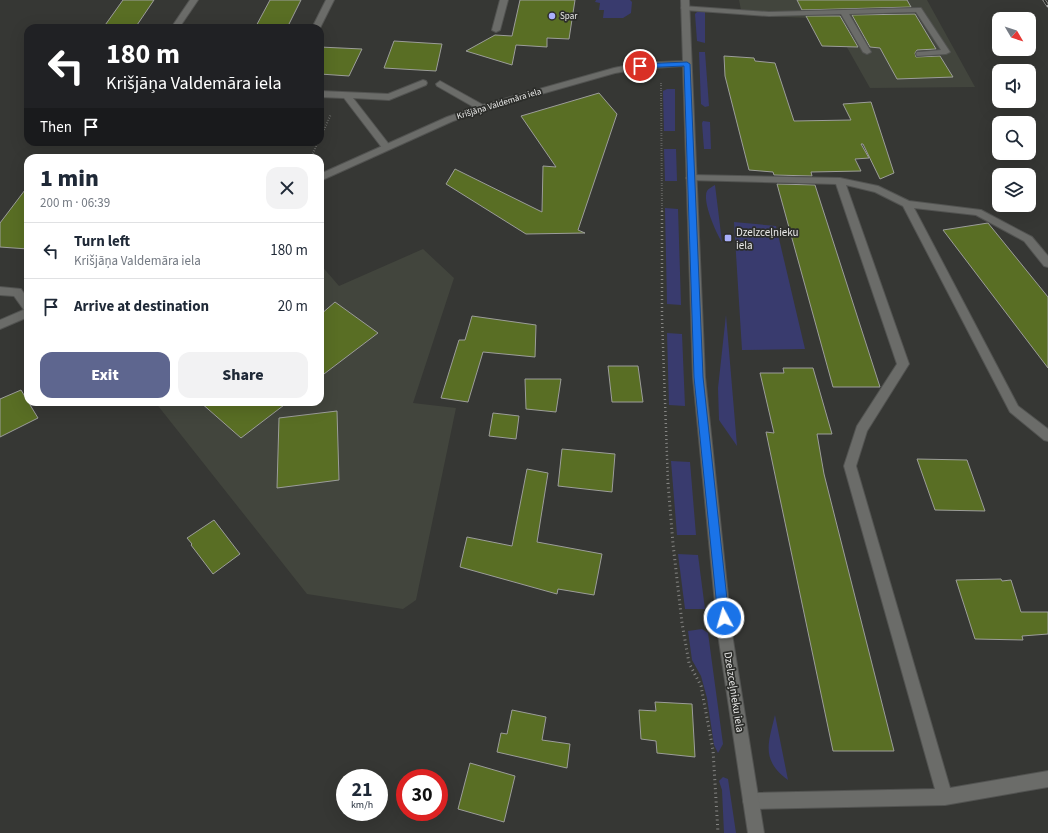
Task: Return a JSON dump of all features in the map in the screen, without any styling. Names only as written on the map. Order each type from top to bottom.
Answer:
[{"type":"street","points":[[178,24],[194,0]]},
{"type":"street","points":[[318,24],[330,0]]},
{"type":"street","points":[[496,30],[504,0]]},
{"type":"street","points":[[685,4],[769,14],[918,10],[946,52],[920,54]]},
{"type":"street","name":"Dzelzceļnieku iela","points":[[685,4],[699,377],[725,634],[756,833]]},
{"type":"street","points":[[844,12],[868,52]]},
{"type":"street","name":"Krišjāņa Valdemāra iela","points":[[324,176],[450,119],[482,108],[614,71],[640,66],[687,64]]},
{"type":"street","points":[[324,94],[389,97],[423,83]]},
{"type":"street","points":[[440,84],[482,108]]},
{"type":"street","points":[[346,95],[386,147]]},
{"type":"street","points":[[691,178],[840,181],[878,189],[907,204],[978,212],[1028,239],[1048,263]]},
{"type":"street","points":[[840,181],[903,364],[861,430],[850,466],[945,797]]},
{"type":"street","points":[[907,204],[1014,409],[1048,436]]},
{"type":"street","points":[[0,291],[17,292],[24,302]]},
{"type":"street","points":[[0,325],[24,314]]},
{"type":"street","points":[[751,801],[945,797],[1048,779]]},
{"type":"path","points":[[661,82],[662,318],[666,451],[671,521],[682,623],[689,662],[701,686],[713,750],[718,833]]},
{"type":"path","points":[[324,130],[329,118]]},
{"type":"shaded area","points":[[596,0],[630,0],[632,2],[631,13],[623,18],[603,18],[604,10],[599,10],[600,3],[595,2]]},
{"type":"shaded area","points":[[739,0],[927,0],[975,87],[870,88],[831,19],[742,15]]},
{"type":"shaded area","points":[[697,12],[705,12],[705,43],[697,41],[695,14]]},
{"type":"shaded area","points":[[699,52],[705,52],[709,106],[705,107],[701,104]]},
{"type":"shaded area","points":[[667,89],[675,89],[675,131],[664,131],[663,91]]},
{"type":"shaded area","points":[[703,121],[710,122],[711,149],[704,149]]},
{"type":"shaded area","points":[[664,149],[676,149],[677,181],[665,181]]},
{"type":"shaded area","points":[[715,185],[722,242],[713,225],[706,202],[707,191]]},
{"type":"shaded area","points":[[665,208],[678,209],[681,305],[667,304]]},
{"type":"shaded area","points":[[734,222],[776,226],[805,349],[742,350]]},
{"type":"shaded area","points":[[423,249],[454,278],[413,403],[456,408],[416,600],[403,609],[307,594],[158,406],[324,406],[324,269],[339,286]]},
{"type":"shaded area","points":[[726,315],[737,446],[719,420],[718,388]]},
{"type":"shaded area","points":[[667,333],[682,334],[685,406],[669,405]]},
{"type":"shaded area","points":[[671,461],[690,462],[696,535],[677,535]]},
{"type":"shaded area","points":[[678,554],[698,555],[705,609],[685,609]]},
{"type":"shaded area","points":[[702,629],[708,633],[723,744],[718,753],[714,745],[707,698],[701,676],[692,660],[688,631]]},
{"type":"shaded area","points":[[775,715],[788,780],[779,773],[770,758],[769,743]]},
{"type":"shaded area","points":[[723,777],[728,779],[736,833],[724,833],[722,790],[719,781]]},
{"type":"building","points":[[123,0],[154,0],[138,24],[106,24]]},
{"type":"building","points":[[270,0],[301,0],[289,24],[257,24]]},
{"type":"building","points":[[520,0],[575,0],[569,39],[547,38],[547,47],[516,45],[512,65],[466,51],[495,35],[512,36]]},
{"type":"building","points":[[797,0],[907,0],[911,7],[802,10]]},
{"type":"building","points":[[915,14],[936,49],[917,50],[915,53],[916,57],[940,56],[953,77],[897,79],[880,48],[870,47],[852,15]]},
{"type":"building","points":[[806,16],[840,16],[858,47],[822,46]]},
{"type":"building","points":[[394,41],[442,44],[436,71],[384,68]]},
{"type":"building","points":[[324,47],[362,49],[349,76],[324,74]]},
{"type":"building","points":[[724,56],[754,58],[755,61],[775,63],[794,121],[851,120],[843,104],[871,102],[894,173],[880,179],[863,144],[861,144],[869,158],[855,159],[861,171],[811,172],[812,176],[774,175],[773,172],[749,170],[725,76]]},
{"type":"building","points":[[599,93],[617,114],[578,230],[585,233],[526,234],[446,184],[455,169],[542,212],[543,166],[556,167],[521,116]]},
{"type":"building","points":[[777,184],[815,185],[880,387],[833,387]]},
{"type":"building","points":[[24,191],[24,249],[0,247],[0,223]]},
{"type":"building","points":[[988,223],[1048,297],[1048,368],[943,230]]},
{"type":"building","points":[[335,302],[378,333],[324,374],[324,312]]},
{"type":"building","points":[[472,316],[536,325],[535,357],[483,352],[468,402],[441,398],[459,340],[465,340]]},
{"type":"building","points":[[608,366],[638,366],[643,402],[612,402]]},
{"type":"building","points":[[783,368],[813,368],[832,434],[817,434],[824,474],[894,751],[833,751],[766,432],[774,433],[760,373],[784,373]]},
{"type":"building","points":[[525,379],[561,379],[556,412],[526,409]]},
{"type":"building","points":[[21,390],[24,395],[24,406],[31,406],[38,418],[0,437],[0,399]]},
{"type":"building","points":[[205,406],[283,406],[241,438]]},
{"type":"building","points":[[337,411],[339,480],[277,488],[279,418]]},
{"type":"building","points":[[493,413],[519,416],[516,439],[489,436]]},
{"type":"building","points":[[562,449],[615,454],[612,492],[558,486]]},
{"type":"building","points":[[917,459],[967,460],[985,511],[935,510]]},
{"type":"building","points":[[527,469],[548,473],[537,542],[602,554],[594,595],[558,589],[557,594],[460,567],[467,537],[512,546]]},
{"type":"building","points":[[214,520],[240,554],[213,574],[187,538]]},
{"type":"building","points":[[1001,579],[1002,581],[1011,580],[1021,612],[1048,612],[1048,634],[1022,636],[1023,640],[975,639],[956,580]]},
{"type":"building","points":[[655,702],[692,704],[695,757],[657,753],[656,741],[641,739],[639,710],[656,711]]},
{"type":"building","points":[[512,710],[546,717],[542,740],[570,744],[567,768],[497,752],[501,733],[507,734]]},
{"type":"building","points":[[470,763],[515,776],[504,822],[458,809]]},
{"type":"railway","points":[[1044,0],[1048,6]]},
{"type":"place","name":"Spar","points":[[552,16]]},
{"type":"place","name":"Dzelzceļnieku iela","points":[[728,238]]},
{"type":"route","points":[[640,66],[687,64],[699,377],[724,618]]}]
